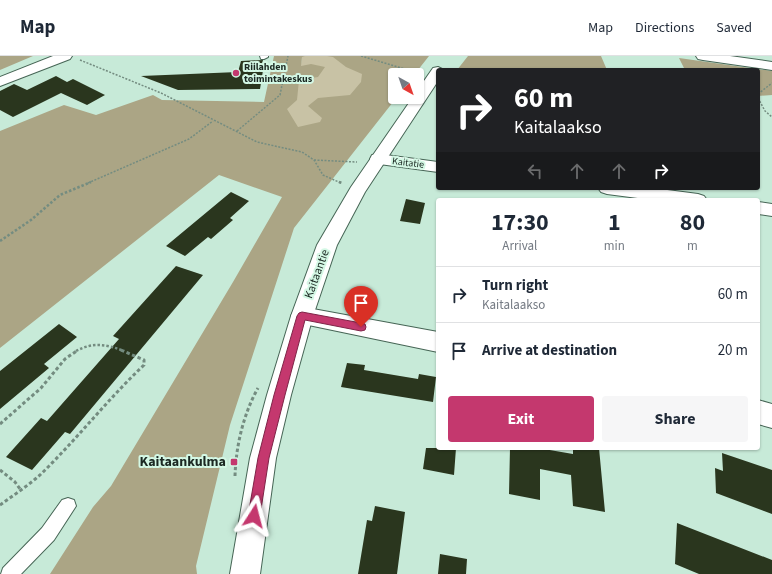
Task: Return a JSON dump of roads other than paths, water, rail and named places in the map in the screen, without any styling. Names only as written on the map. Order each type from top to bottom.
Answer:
[{"type":"main road","points":[[703,56],[772,66]]},
{"type":"main road","points":[[764,56],[772,57]]},
{"type":"main road","points":[[0,82],[71,57]]},
{"type":"main road","name":"Kaitaantie","points":[[244,574],[264,458],[279,395],[302,316],[327,245],[357,191],[370,161],[436,72]]},
{"type":"main road","name":"Kaitatie","points":[[370,161],[436,167]]},
{"type":"main road","points":[[622,190],[683,198]]},
{"type":"main road","points":[[760,208],[772,210]]},
{"type":"main road","points":[[302,316],[436,342]]},
{"type":"main road","points":[[760,413],[772,416]]},
{"type":"lane","points":[[9,574],[48,534],[68,506]]},
{"type":"place","name":"Riilahden toimintakeskus","points":[[236,73]]},
{"type":"place","name":"Kaitaankulma","points":[[234,462]]}]
